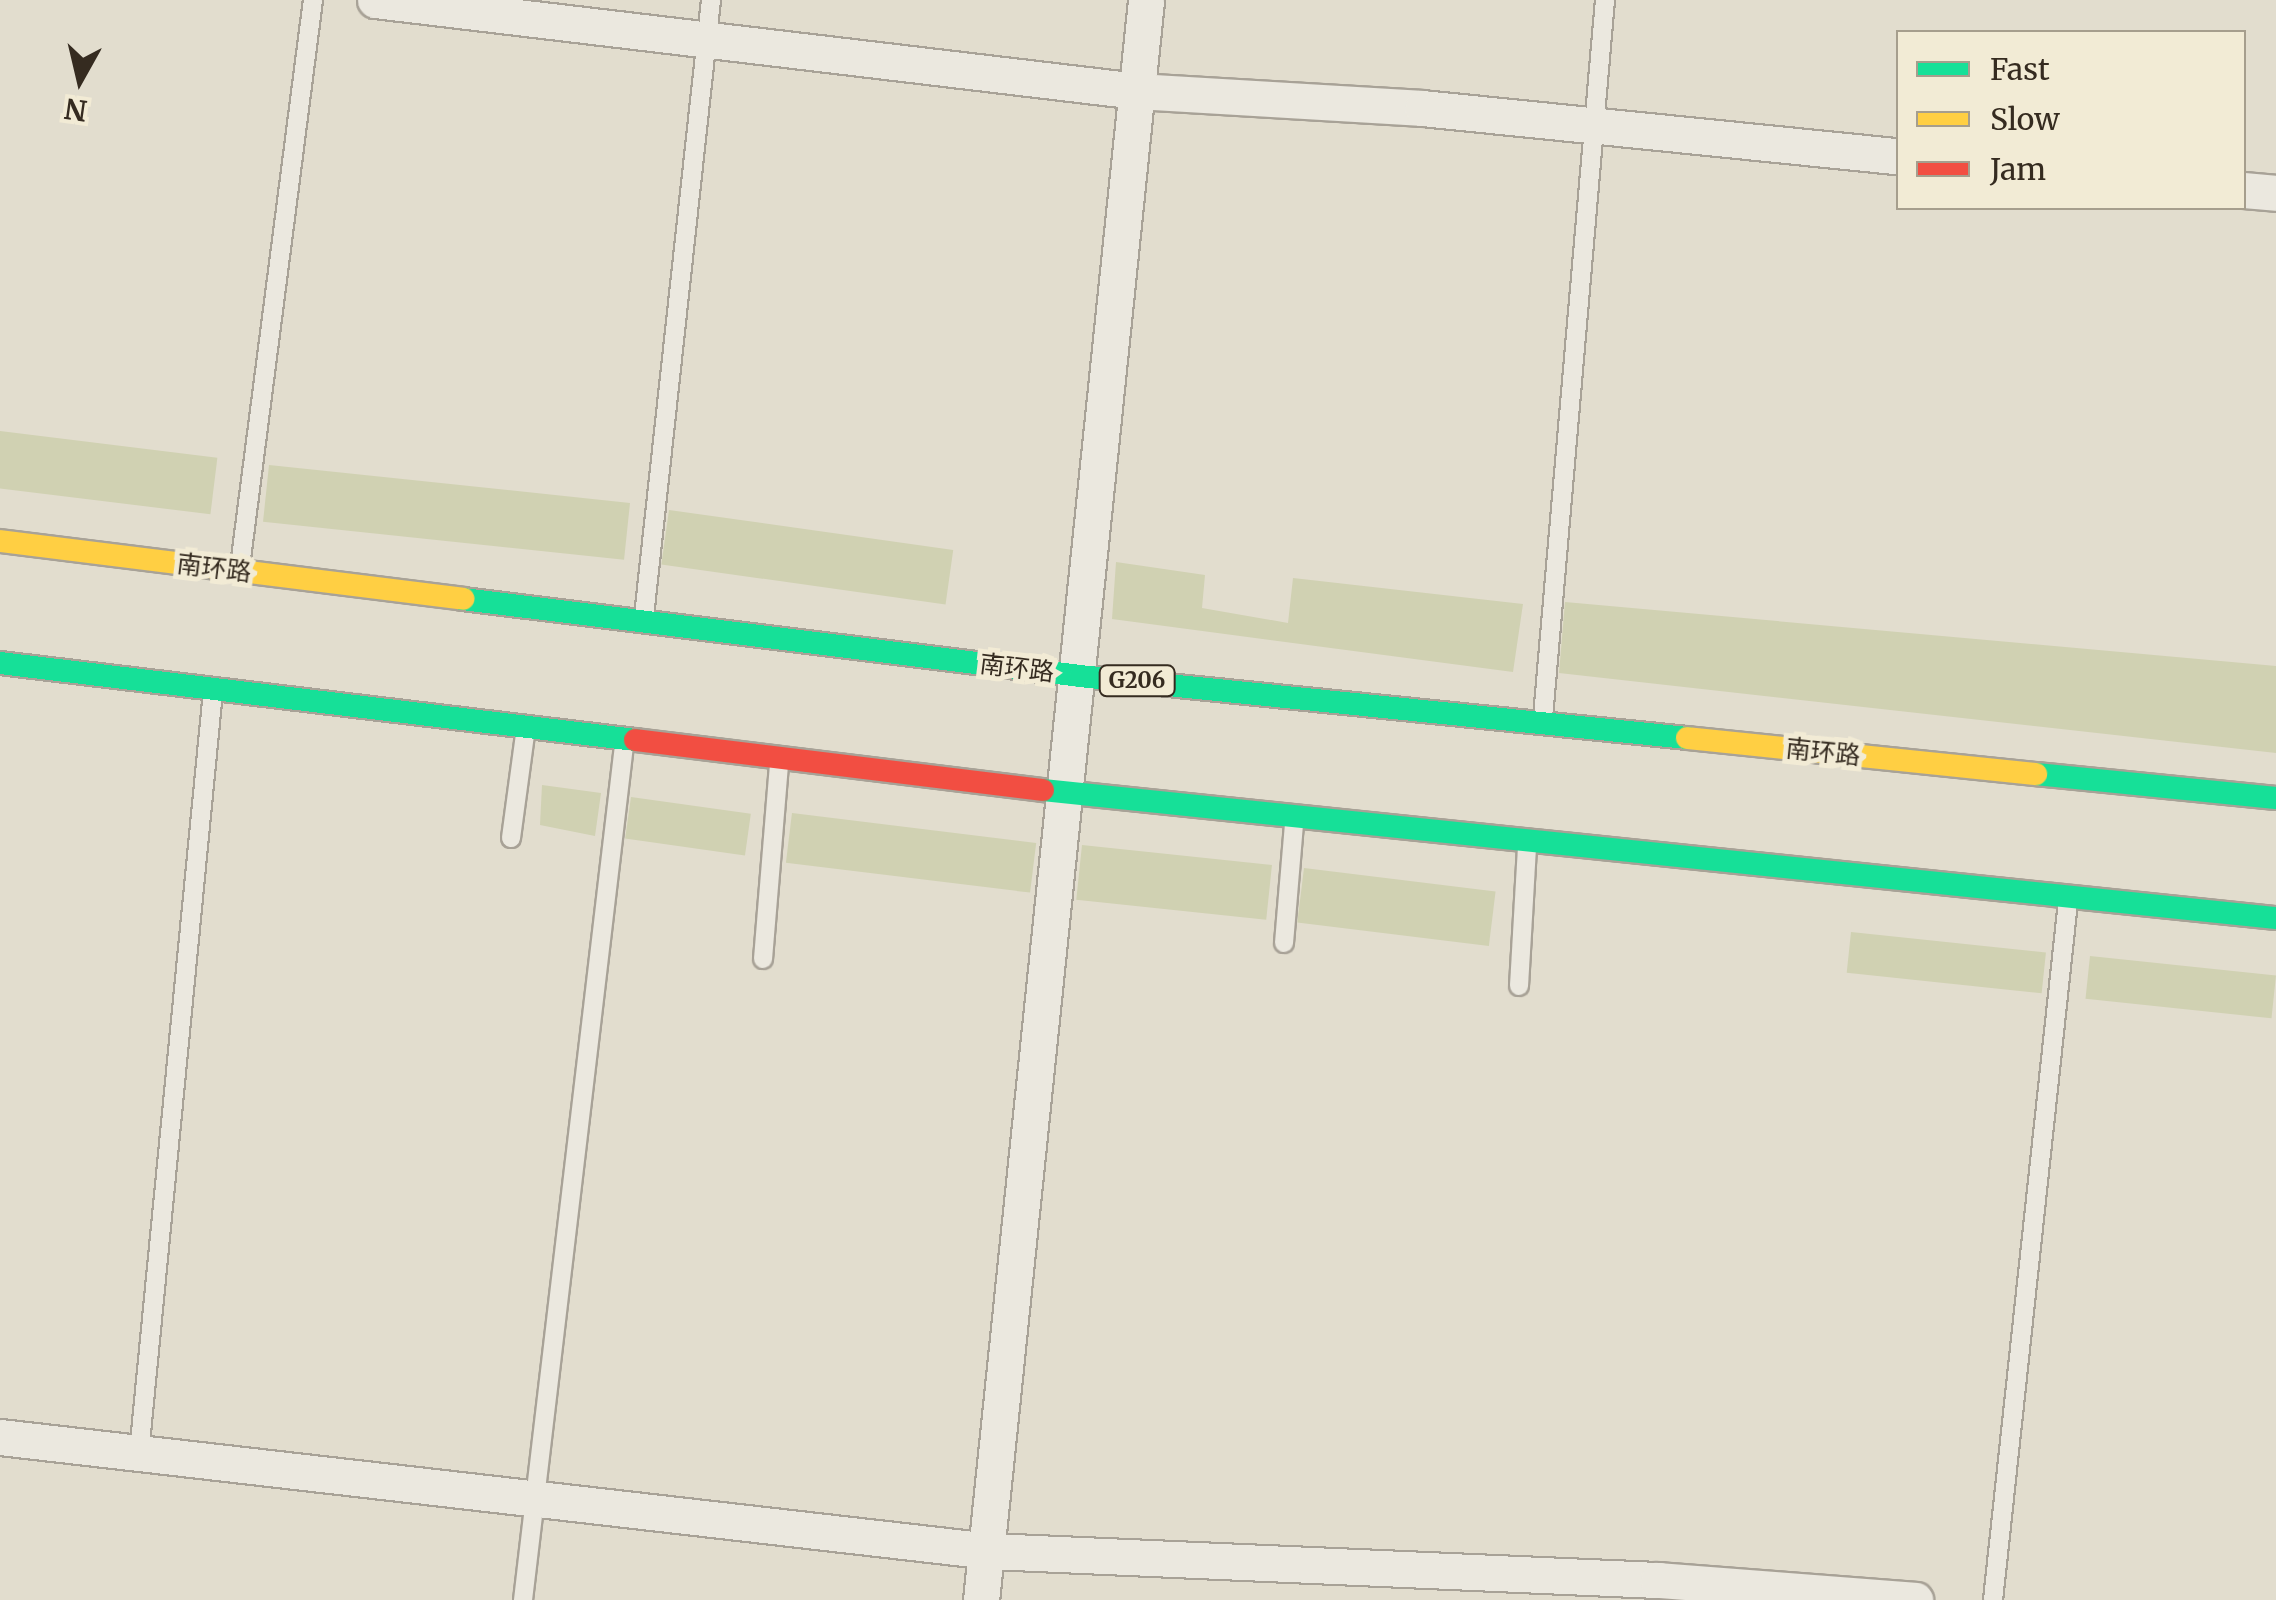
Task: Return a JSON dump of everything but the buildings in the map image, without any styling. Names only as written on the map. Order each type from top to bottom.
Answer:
[{"type":"highway","name":"南环路","points":[[0,541],[1080,676],[2276,798]]},
{"type":"highway","points":[[0,663],[1067,793],[2276,918]]},
{"type":"street","points":[[375,0],[1137,91],[1590,125],[1896,156]]},
{"type":"street","points":[[981,1600],[990,1551],[1146,0]]},
{"type":"street","points":[[2246,190],[2276,193]]},
{"type":"street","points":[[0,1437],[990,1551],[1658,1580],[1915,1600]]},
{"type":"lane","points":[[240,571],[313,0]]},
{"type":"lane","points":[[644,622],[711,0]]},
{"type":"lane","points":[[1543,723],[1590,125],[1605,0]]},
{"type":"lane","points":[[139,1453],[213,689]]},
{"type":"lane","points":[[511,838],[526,728]]},
{"type":"lane","points":[[523,1600],[625,740]]},
{"type":"lane","points":[[763,959],[780,758]]},
{"type":"lane","points":[[1284,943],[1295,815]]},
{"type":"lane","points":[[1519,986],[1527,840]]},
{"type":"lane","points":[[1993,1600],[2069,897]]},
{"type":"green space","points":[[0,431],[217,458],[210,514],[0,488]]},
{"type":"green space","points":[[269,465],[630,503],[624,560],[263,522]]},
{"type":"green space","points":[[669,510],[953,550],[946,604],[661,564]]},
{"type":"green space","points":[[1116,562],[1205,575],[1202,608],[1288,623],[1293,578],[1523,604],[1513,672],[1112,619]]},
{"type":"green space","points":[[1565,602],[2276,666],[2276,753],[1559,673]]},
{"type":"green space","points":[[542,785],[601,793],[595,836],[540,825]]},
{"type":"green space","points":[[631,797],[751,814],[745,855],[625,839]]},
{"type":"green space","points":[[792,813],[1036,843],[1030,893],[786,863]]},
{"type":"green space","points":[[1082,845],[1272,865],[1266,920],[1076,900]]},
{"type":"green space","points":[[1304,868],[1496,892],[1489,946],[1297,923]]},
{"type":"green space","points":[[1851,932],[2046,952],[2042,993],[1847,973]]},
{"type":"green space","points":[[2090,956],[2276,976],[2271,1018],[2086,999]]},
{"type":"traffic: fast","points":[[463,599],[1080,676],[1687,738]]},
{"type":"traffic: fast","points":[[0,663],[635,740]]},
{"type":"traffic: fast","points":[[2036,774],[2276,798]]},
{"type":"traffic: fast","points":[[1043,790],[2276,918]]},
{"type":"traffic: slow","points":[[0,541],[463,599]]},
{"type":"traffic: slow","points":[[1687,738],[2036,774]]},
{"type":"traffic: jam","points":[[635,740],[1043,790]]}]
